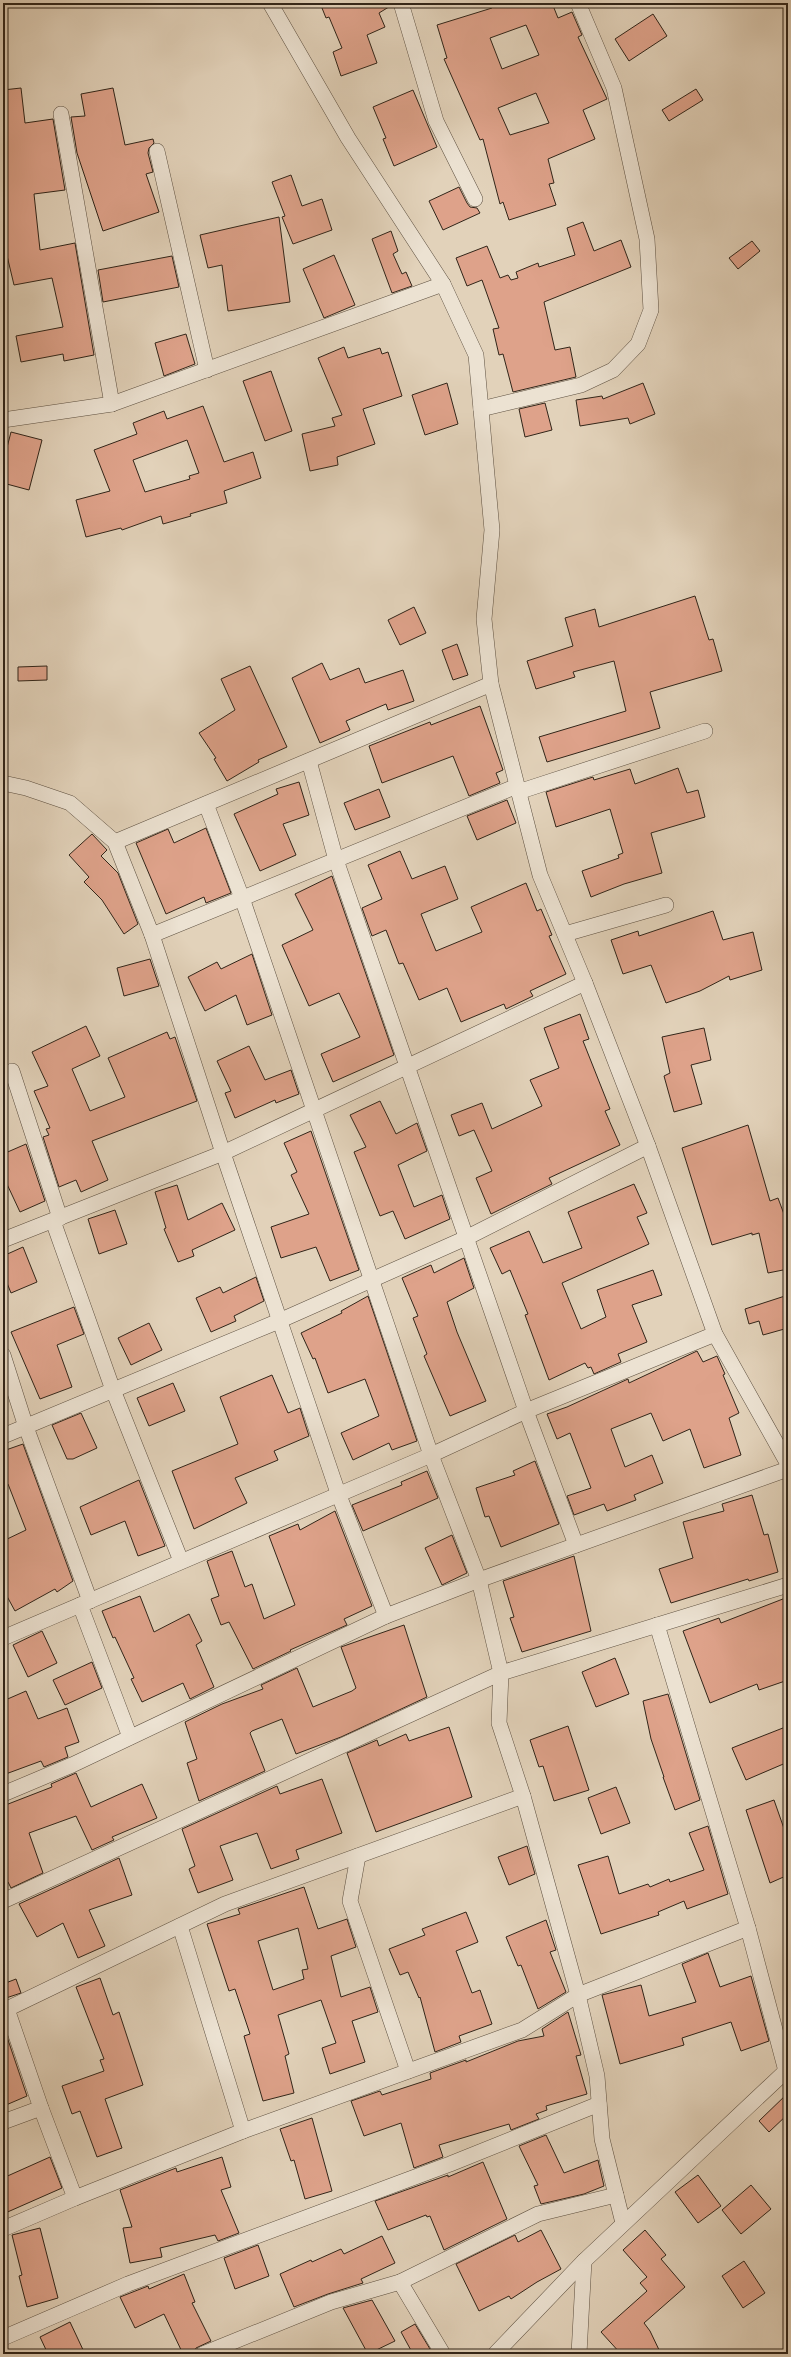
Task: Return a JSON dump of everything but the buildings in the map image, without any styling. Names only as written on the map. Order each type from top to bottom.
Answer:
[{"type":"street","points":[[270,3],[348,138],[443,284],[476,354],[492,530],[484,619],[492,684],[517,789],[540,875],[585,983],[648,1146],[715,1334],[788,1464]]},
{"type":"street","points":[[400,3],[436,121],[476,199]]},
{"type":"street","points":[[481,409],[581,385],[613,370],[638,344],[651,310],[647,239],[614,88],[578,3]]},
{"type":"street","points":[[61,114],[112,404]]},
{"type":"street","points":[[157,151],[207,370]]},
{"type":"street","points":[[3,417],[112,404],[443,284]]},
{"type":"street","points":[[115,842],[492,684]]},
{"type":"street","points":[[152,935],[336,860],[517,789],[705,731]]},
{"type":"street","points":[[309,761],[336,860],[526,1411],[576,1545]]},
{"type":"street","points":[[3,783],[26,788],[70,802],[115,842],[152,935],[223,1153],[338,1493],[386,1616]]},
{"type":"street","points":[[206,804],[242,898],[431,1455],[479,1580],[501,1674],[499,1723],[523,1796],[578,1995],[597,2076],[602,2139],[623,2223]]},
{"type":"street","points":[[565,934],[666,905]]},
{"type":"street","points":[[3,1240],[223,1153],[408,1068],[585,983]]},
{"type":"street","points":[[12,1071],[56,1219],[113,1390],[181,1561]]},
{"type":"street","points":[[3,1436],[280,1321],[371,1279],[466,1238],[648,1146]]},
{"type":"street","points":[[3,1638],[338,1493],[431,1455],[526,1411],[715,1334]]},
{"type":"street","points":[[3,1355],[130,1737]]},
{"type":"street","points":[[3,1794],[130,1737],[386,1616],[479,1580],[788,1469]]},
{"type":"street","points":[[3,1901],[501,1674],[657,1624],[788,1585]]},
{"type":"street","points":[[495,2354],[584,2261],[623,2223],[787,2070],[748,1928],[657,1624]]},
{"type":"street","points":[[75,2198],[5,2010],[225,1904],[523,1796]]},
{"type":"street","points":[[358,1856],[350,1901],[408,2071]]},
{"type":"street","points":[[180,1926],[244,2131]]},
{"type":"street","points":[[3,2229],[75,2198],[244,2131],[522,2030],[578,1995],[748,1928]]},
{"type":"street","points":[[3,2338],[128,2284],[450,2164],[599,2104]]},
{"type":"street","points":[[3,2122],[41,2108]]},
{"type":"street","points":[[203,2354],[219,2351],[330,2302],[400,2282],[538,2214],[616,2195]]},
{"type":"street","points":[[579,2354],[584,2261]]},
{"type":"street","points":[[400,2282],[443,2354]]}]
